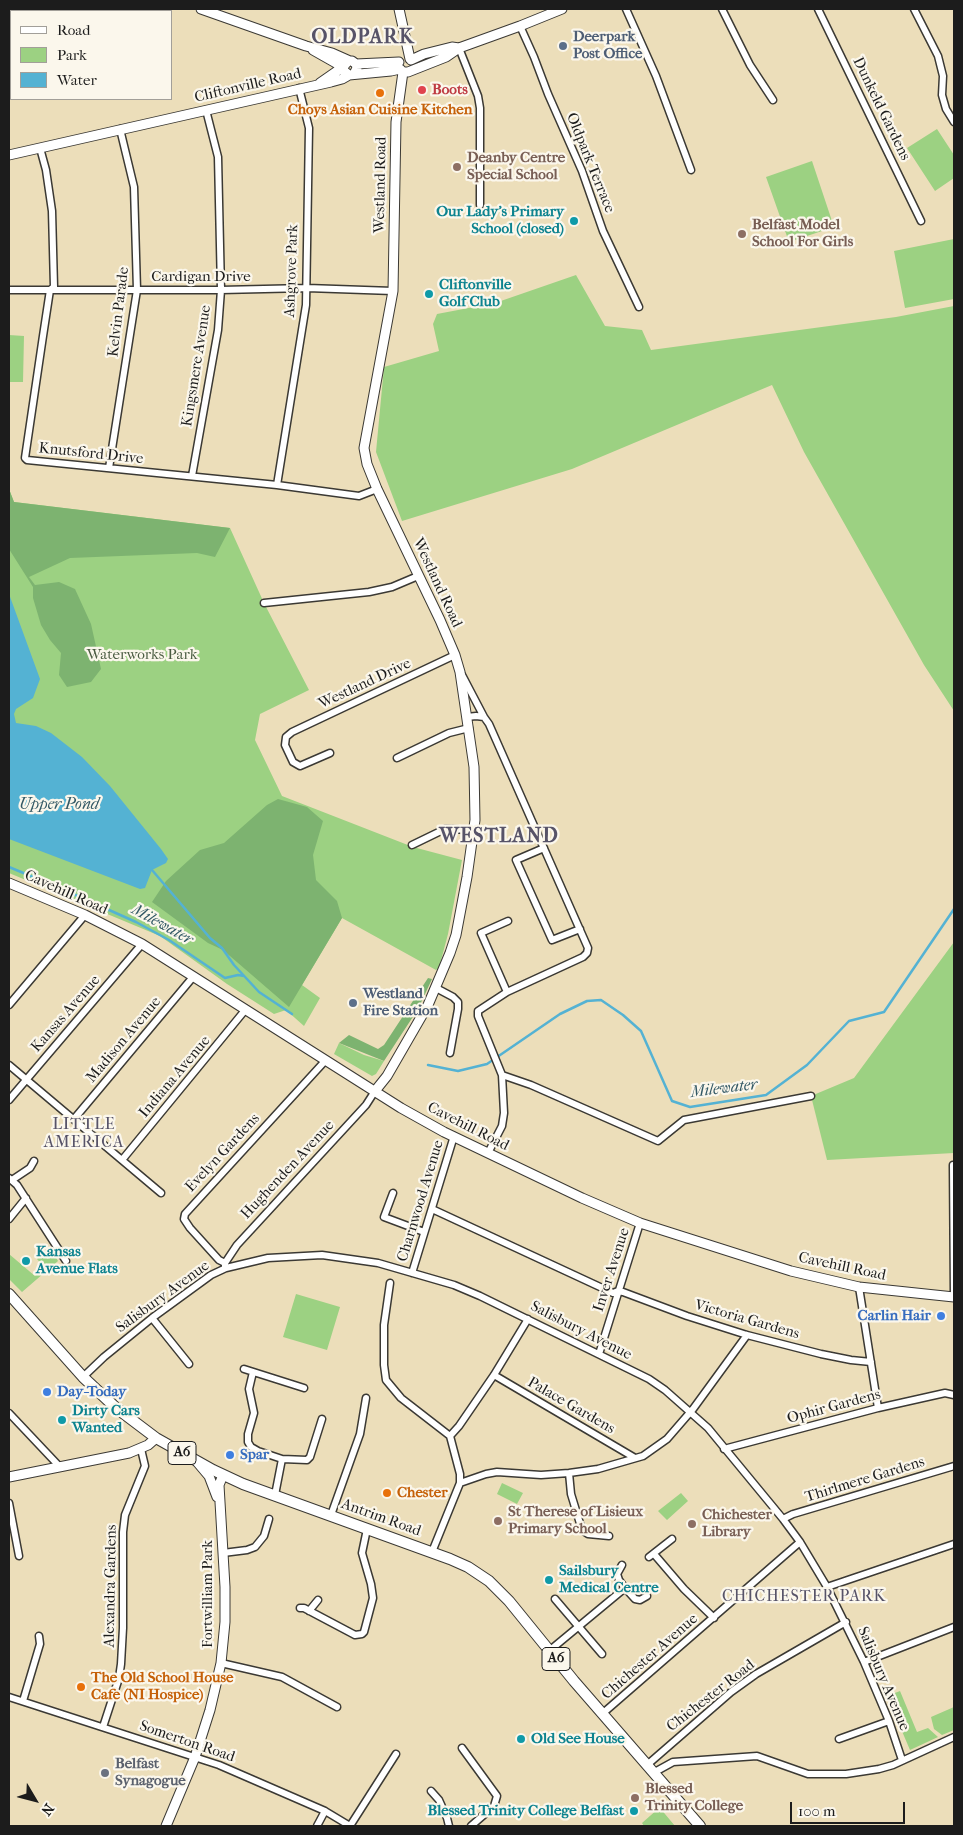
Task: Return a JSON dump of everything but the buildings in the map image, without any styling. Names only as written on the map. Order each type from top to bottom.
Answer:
[{"type":"main road","name":"Antrim Road","points":[[10,1298],[83,1377],[115,1407],[156,1438],[223,1475],[432,1552],[468,1567],[495,1586],[602,1714],[700,1826]]},
{"type":"street","points":[[201,9],[306,46],[350,64],[357,68],[351,74]]},
{"type":"street","points":[[399,9],[406,65]]},
{"type":"street","points":[[350,64],[406,65],[446,57],[459,48],[520,26],[545,12],[562,9]]},
{"type":"street","points":[[626,9],[656,76],[691,170]]},
{"type":"street","points":[[722,9],[750,65],[773,100]]},
{"type":"street","name":"Dunkeld Gardens","points":[[818,9],[921,221]]},
{"type":"street","points":[[914,9],[938,56],[943,76],[942,95],[946,109],[954,122]]},
{"type":"street","name":"Oldpark Terrace","points":[[520,26],[582,171],[603,231],[639,307]]},
{"type":"street","points":[[459,48],[478,96],[480,108],[480,205]]},
{"type":"street","name":"Cliftonville Road","points":[[318,84],[350,64]]},
{"type":"street","name":"Cliftonville Road","points":[[9,155],[299,88],[342,80],[351,74],[391,72],[406,65]]},
{"type":"street","name":"Westland Road","points":[[375,1092],[387,1076],[436,988],[456,935],[474,830],[474,767],[460,672],[455,655],[377,489],[367,464],[364,448],[393,291],[396,122],[406,65]]},
{"type":"street","name":"Ashgrove Park","points":[[277,485],[306,305],[309,128],[299,88]]},
{"type":"street","name":"Kingsmere Avenue","points":[[192,476],[218,330],[221,290],[218,158],[206,110]]},
{"type":"street","name":"Kelvin Parade","points":[[109,468],[137,290],[134,187],[120,129]]},
{"type":"street","name":"Knutsford Drive","points":[[40,148],[46,170],[52,211],[54,287],[50,290],[25,458],[27,460],[277,485],[359,496],[377,489]]},
{"type":"street","name":"Cardigan Drive","points":[[9,290],[306,288],[393,291]]},
{"type":"street","points":[[264,603],[377,590],[392,587],[418,576]]},
{"type":"street","name":"Westland Drive","points":[[330,753],[300,766],[293,762],[285,745],[286,736],[455,655]]},
{"type":"street","points":[[460,672],[499,745],[588,948],[587,954],[507,992],[478,1010],[478,1016],[502,1075],[504,1113],[502,1126],[488,1154]]},
{"type":"street","points":[[467,717],[484,717]]},
{"type":"street","points":[[397,758],[449,734],[469,728]]},
{"type":"street","points":[[412,846],[445,829],[474,830]]},
{"type":"street","points":[[544,848],[516,860],[552,940],[580,929]]},
{"type":"street","name":"Cavehill Road","points":[[9,883],[85,915],[142,944],[401,1108],[546,1182],[640,1223],[791,1271],[859,1287],[954,1297]]},
{"type":"street","points":[[9,1005],[85,915]]},
{"type":"street","points":[[507,992],[481,933],[508,921]]},
{"type":"street","name":"Kansas Avenue","points":[[9,1100],[142,944]]},
{"type":"street","name":"Madison Avenue","points":[[74,1119],[193,977]]},
{"type":"street","points":[[436,988],[453,997],[458,1002],[450,1053]]},
{"type":"street","name":"Indiana Avenue","points":[[122,1160],[246,1009]]},
{"type":"street","name":"Evelyn Gardens","points":[[225,1266],[190,1228],[184,1219],[185,1214],[325,1061]]},
{"type":"street","points":[[9,1066],[161,1193]]},
{"type":"street","points":[[502,1075],[531,1085],[658,1142],[684,1120],[811,1096]]},
{"type":"street","name":"Hughenden Avenue","points":[[225,1266],[237,1245],[366,1105],[375,1092]]},
{"type":"street","name":"Charnwood Avenue","points":[[412,1272],[454,1136]]},
{"type":"street","points":[[34,1161],[30,1168],[10,1179],[18,1184],[66,1261]]},
{"type":"street","points":[[953,1165],[954,1297]]},
{"type":"street","points":[[393,1193],[384,1217],[424,1232]]},
{"type":"street","points":[[9,1219],[26,1198]]},
{"type":"street","name":"Victoria Gardens","points":[[432,1209],[613,1293],[618,1291],[747,1335],[821,1354],[871,1362]]},
{"type":"street","name":"Inver Avenue","points":[[599,1354],[640,1223]]},
{"type":"street","name":"Salisbury Avenue","points":[[83,1377],[104,1357],[152,1318],[211,1275],[225,1266],[268,1258],[294,1255],[322,1256],[378,1263],[454,1285],[528,1318],[649,1379],[708,1428],[783,1519],[800,1542],[827,1587],[846,1622],[864,1662],[902,1760]]},
{"type":"street","points":[[390,1283],[384,1325],[386,1380],[401,1398],[450,1436],[460,1474],[460,1484],[432,1552]]},
{"type":"street","points":[[859,1287],[878,1408]]},
{"type":"street","points":[[152,1318],[189,1364]]},
{"type":"street","points":[[450,1436],[494,1375],[528,1318]]},
{"type":"street","points":[[460,1484],[496,1472],[541,1475],[568,1474],[598,1469],[643,1456],[667,1439],[690,1412],[747,1335]]},
{"type":"street","points":[[244,1369],[304,1388]]},
{"type":"street","points":[[253,1372],[249,1389],[254,1413],[248,1434],[248,1442],[251,1447],[282,1459],[307,1460],[310,1457],[322,1419]]},
{"type":"street","name":"Palace Gardens","points":[[494,1375],[635,1458]]},
{"type":"street","name":"Ophir Gardens","points":[[724,1449],[878,1408],[945,1393],[953,1394]]},
{"type":"street","points":[[331,1515],[360,1434],[366,1398]]},
{"type":"street","points":[[9,1413],[60,1467]]},
{"type":"street","points":[[9,1477],[121,1455],[141,1449],[156,1438]]},
{"type":"street","name":"Alexandra Gardens","points":[[103,1727],[122,1664],[123,1532],[125,1515],[145,1466],[141,1449]]},
{"type":"street","points":[[275,1495],[282,1459]]},
{"type":"street","name":"Fortwilliam Park","points":[[197,1462],[209,1476],[220,1502]]},
{"type":"street","name":"Thirlmere Gardens","points":[[783,1519],[793,1514],[954,1466]]},
{"type":"street","points":[[568,1474],[571,1494],[582,1530],[588,1534],[609,1536]]},
{"type":"street","name":"Fortwilliam Park","points":[[166,1826],[195,1757],[210,1710],[221,1663],[225,1622],[219,1485],[223,1475]]},
{"type":"street","points":[[9,1502],[19,1556]]},
{"type":"street","points":[[223,1553],[255,1547],[262,1541],[269,1519]]},
{"type":"street","points":[[300,1608],[304,1608],[355,1635],[364,1632],[373,1598],[362,1553],[367,1529]]},
{"type":"street","points":[[672,1539],[652,1555],[714,1618]]},
{"type":"street","name":"Chichester Avenue","points":[[602,1714],[800,1542]]},
{"type":"street","points":[[827,1587],[954,1544]]},
{"type":"street","points":[[622,1565],[617,1574],[625,1588],[635,1599],[640,1600],[647,1596]]},
{"type":"street","points":[[549,1651],[625,1588]]},
{"type":"street","points":[[555,1599],[602,1654]]},
{"type":"street","points":[[309,1611],[318,1600]]},
{"type":"street","name":"Chichester Road","points":[[650,1769],[731,1692],[756,1674],[846,1622]]},
{"type":"street","points":[[864,1662],[954,1627]]},
{"type":"street","points":[[23,1701],[40,1644],[39,1636]]},
{"type":"street","points":[[221,1663],[282,1677],[337,1707]]},
{"type":"street","name":"Somerton Road","points":[[9,1697],[219,1765],[325,1811],[350,1826]]},
{"type":"street","points":[[839,1739],[888,1722]]},
{"type":"street","points":[[650,1769],[673,1762],[757,1756],[808,1774],[828,1775],[878,1769],[954,1737]]},
{"type":"street","points":[[462,1748],[497,1796],[494,1806],[471,1826]]},
{"type":"street","points":[[350,1826],[396,1754]]},
{"type":"street","points":[[431,1791],[439,1800],[447,1818],[448,1826]]},
{"type":"street","points":[[318,1826],[325,1811]]},
{"type":"green space","points":[[937,129],[954,155],[954,178],[935,191],[907,148]]},
{"type":"green space","points":[[812,161],[834,227],[789,242],[766,177]]},
{"type":"green space","points":[[954,239],[954,299],[905,308],[894,251]]},
{"type":"green space","name":"Cliftonville Golf Club","points":[[576,275],[605,326],[642,330],[651,350],[896,317],[954,306],[954,711],[924,665],[804,452],[772,385],[572,469],[402,521],[376,452],[384,367],[439,351],[433,324],[437,314],[495,303]]},
{"type":"green space","points":[[9,335],[24,336],[23,382],[9,382]]},
{"type":"green space","name":"Waterworks Park","points":[[9,489],[14,502],[230,528],[264,603],[309,690],[260,714],[255,740],[282,796],[413,847],[462,860],[448,934],[439,968],[436,970],[342,918],[302,985],[320,998],[304,1026],[286,1010],[274,1014],[227,984],[160,936],[9,873]]},
{"type":"green space","points":[[9,489],[14,502],[230,528],[215,557],[197,553],[70,558],[29,577],[35,585],[59,582],[75,589],[91,624],[101,669],[91,682],[67,687],[59,675],[61,653],[41,625],[33,598],[33,587],[9,549]]},
{"type":"green space","points":[[278,799],[307,807],[323,821],[313,855],[316,880],[337,901],[342,918],[289,1007],[223,950],[208,943],[152,902],[166,881],[200,850],[224,843],[267,805]]},
{"type":"green space","points":[[954,942],[954,1153],[827,1160],[811,1096],[854,1078]]},
{"type":"green space","points":[[428,978],[432,979],[418,1009],[384,1061],[339,1043],[349,1035],[378,1049],[384,1045]]},
{"type":"green space","points":[[339,1043],[364,1055],[384,1061],[376,1074],[372,1076],[334,1054]]},
{"type":"green space","points":[[46,1249],[52,1251],[58,1261],[22,1292],[9,1279],[9,1254],[35,1276],[44,1267],[37,1259]]},
{"type":"green space","points":[[296,1294],[340,1307],[327,1350],[283,1337]]},
{"type":"green space","points":[[502,1483],[523,1493],[517,1504],[497,1494]]},
{"type":"green space","points":[[681,1493],[688,1501],[667,1520],[658,1511]]},
{"type":"green space","points":[[900,1691],[917,1732],[928,1728],[938,1737],[910,1750],[887,1696]]},
{"type":"green space","points":[[954,1707],[954,1730],[942,1735],[934,1729],[931,1717]]},
{"type":"green space","points":[[659,1808],[675,1826],[644,1826],[642,1823]]},
{"type":"water","name":"Upper Pond","points":[[9,594],[40,679],[33,698],[16,709],[14,714],[16,723],[36,726],[51,733],[82,757],[110,786],[161,849],[168,859],[166,863],[152,870],[145,888],[140,889],[9,839]]},
{"type":"waterway","name":"Milewater","points":[[9,867],[136,922],[169,940],[225,978],[238,975],[244,976]]},
{"type":"waterway","points":[[152,870],[259,992],[292,1014]]},
{"type":"waterway","name":"Milewater","points":[[428,1065],[458,1071],[487,1064],[560,1014],[587,1001],[601,1000],[623,1015],[641,1031],[672,1101],[690,1107],[766,1095],[807,1065],[849,1021],[884,1012],[954,909]]},
{"type":"place","name":"Deerpark Post Office","points":[[563,46]]},
{"type":"place","name":"Boots","points":[[422,90]]},
{"type":"place","name":"Choys Asian Cuisine Kitchen","points":[[380,93]]},
{"type":"place","name":"Deanby Centre Special School","points":[[457,167]]},
{"type":"place","name":"Our Lady's Primary School (closed)","points":[[574,221]]},
{"type":"place","name":"Belfast Model School For Girls","points":[[742,234]]},
{"type":"place","name":"Cliftonville Golf Club","points":[[429,294]]},
{"type":"place","name":"Westland Fire Station","points":[[353,1003]]},
{"type":"place","name":"Kansas Avenue Flats","points":[[26,1261]]},
{"type":"place","name":"Carlin Hair","points":[[941,1316]]},
{"type":"place","name":"Day-Today","points":[[47,1392]]},
{"type":"place","name":"Dirty Cars Wanted","points":[[62,1420]]},
{"type":"place","name":"Spar","points":[[230,1455]]},
{"type":"place","name":"Chester","points":[[387,1493]]},
{"type":"place","name":"St Therese of Lisieux Primary School","points":[[498,1521]]},
{"type":"place","name":"Chichester Library","points":[[692,1524]]},
{"type":"place","name":"Sailsbury Medical Centre","points":[[549,1580]]},
{"type":"place","name":"The Old School House Cafe (NI Hospice)","points":[[81,1687]]},
{"type":"place","name":"Old See House","points":[[521,1739]]},
{"type":"place","name":"Belfast Synagogue","points":[[105,1773]]},
{"type":"place","name":"Blessed Trinity College","points":[[635,1798]]},
{"type":"place","name":"Blessed Trinity College Belfast","points":[[634,1811]]},
{"type":"district","name":"OLDPARK","points":[[363,38]]},
{"type":"district","name":"WESTLAND","points":[[499,837]]},
{"type":"district","name":"LITTLE AMERICA","points":[[84,1134]]},
{"type":"district","name":"CHICHESTER PARK","points":[[804,1597]]}]
